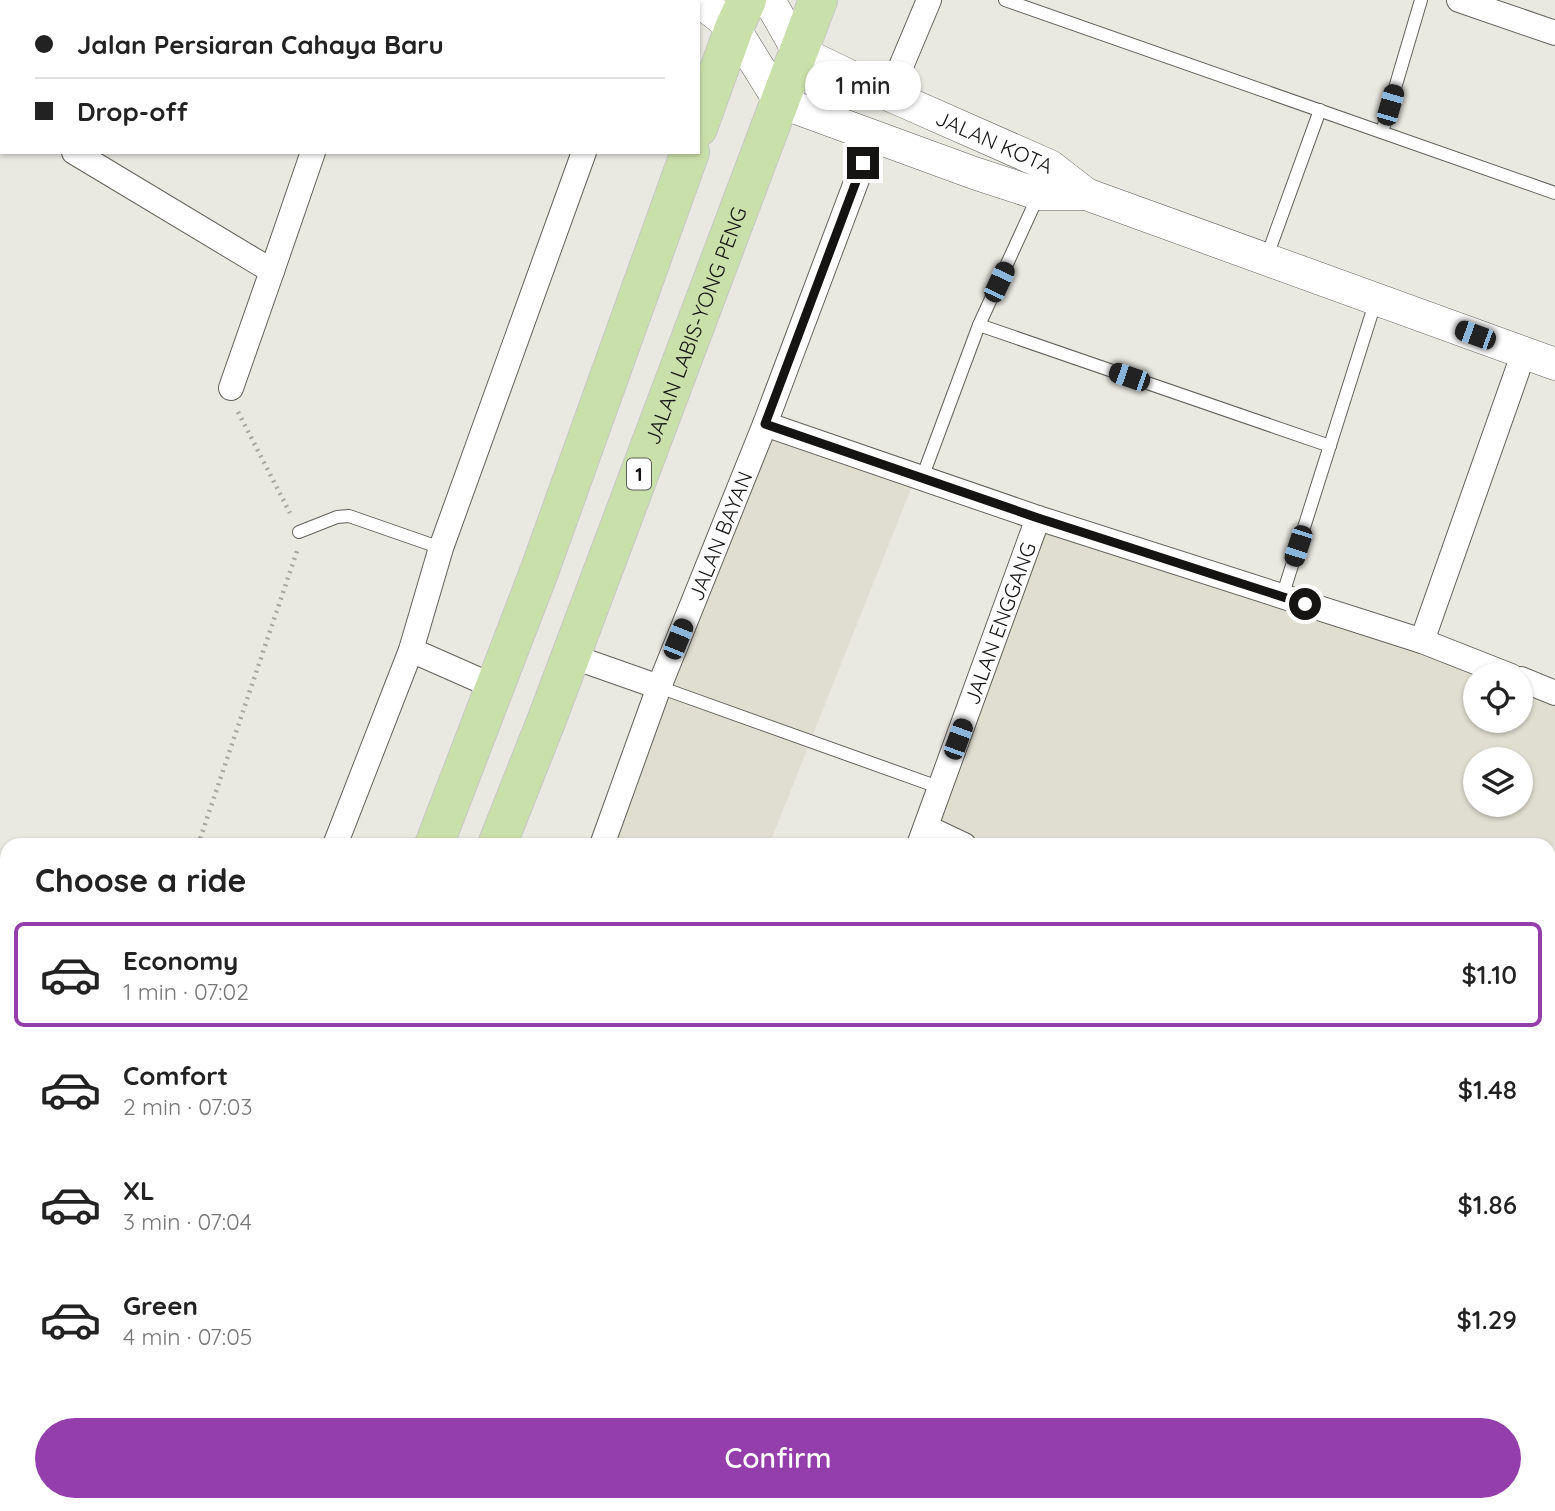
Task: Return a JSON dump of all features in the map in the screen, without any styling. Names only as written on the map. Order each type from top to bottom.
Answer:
[{"type":"highway","name":"JALAN LABIS-YONG PENG","points":[[500,838],[818,0]]},
{"type":"highway","points":[[700,123],[741,14]]},
{"type":"highway","points":[[437,838],[543,559],[689,154]]},
{"type":"street","points":[[769,0],[798,51]]},
{"type":"street","points":[[889,94],[929,0]]},
{"type":"street","points":[[1459,0],[1555,33]]},
{"type":"street","points":[[700,1],[741,14],[780,102],[873,137],[1044,180],[1086,194],[1555,364]]},
{"type":"street","name":"JALAN KOTA","points":[[798,51],[889,94],[1044,180]]},
{"type":"street","name":"JALAN BAYAN","points":[[605,838],[659,687],[765,424],[873,137]]},
{"type":"street","points":[[77,154],[272,271]]},
{"type":"street","points":[[231,388],[312,154]]},
{"type":"street","points":[[338,838],[411,650],[441,548],[583,154]]},
{"type":"street","points":[[1422,641],[1524,352]]},
{"type":"street","points":[[765,424],[1038,518],[1422,641],[1478,663]]},
{"type":"street","name":"JALAN ENGGANG","points":[[922,836],[1038,518]]},
{"type":"street","points":[[411,650],[495,687]]},
{"type":"street","points":[[571,656],[659,687]]},
{"type":"street","points":[[1533,684],[1555,692]]},
{"type":"lane","points":[[1005,0],[1555,192]]},
{"type":"lane","points":[[1382,132],[1421,0]]},
{"type":"lane","points":[[1265,259],[1320,110]]},
{"type":"lane","points":[[922,478],[979,325],[1044,180]]},
{"type":"lane","points":[[1282,597],[1376,300]]},
{"type":"lane","points":[[979,325],[1330,446]]},
{"type":"lane","points":[[299,532],[337,517],[349,516],[441,548]]},
{"type":"lane","points":[[659,687],[940,788]]},
{"type":"path","points":[[200,838],[299,546],[299,532],[233,404],[231,388]]},
{"type":"shaded area","points":[[758,410],[920,466],[772,838],[592,838],[657,657]]},
{"type":"shaded area","points":[[1023,526],[1420,653],[1463,670],[1463,733],[1533,733],[1533,698],[1555,706],[1555,838],[972,838],[917,813]]},
{"type":"route","points":[[863,163],[765,424],[1038,518],[1305,604]]}]
